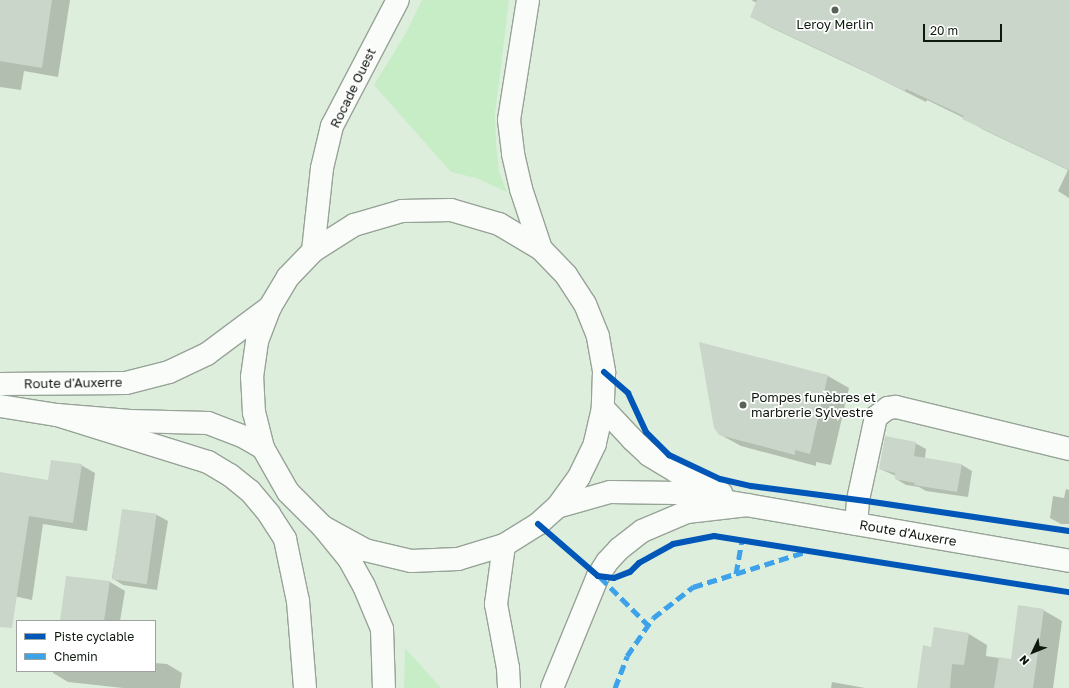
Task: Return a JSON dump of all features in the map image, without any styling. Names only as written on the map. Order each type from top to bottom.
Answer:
[{"type":"main road","name":"Rocade Ouest","points":[[313,251],[322,168],[332,126],[398,0]]},
{"type":"main road","points":[[528,0],[509,120],[512,154],[541,249]]},
{"type":"main road","points":[[323,527],[365,550],[411,561],[458,559],[504,545],[538,524],[557,506],[579,477],[595,444],[603,408],[604,372],[598,337],[585,304],[570,281],[541,249],[499,224],[451,210],[402,210],[354,225],[313,251],[288,277],[270,308],[257,341],[252,377],[254,413],[263,448],[288,492],[323,527],[349,559],[364,586],[382,629],[385,670],[384,688]]},
{"type":"main road","name":"Route d'Auxerre","points":[[0,384],[126,383],[169,372],[207,354],[270,308]]},
{"type":"main road","name":"Route d'Auxerre","points":[[0,406],[57,415],[130,421],[208,423],[244,437],[263,448]]},
{"type":"main road","points":[[856,524],[858,500],[876,417],[888,408],[896,407],[1069,449]]},
{"type":"main road","name":"Route d'Auxerre","points":[[603,408],[632,440],[649,455],[677,472],[748,505]]},
{"type":"main road","points":[[57,415],[208,462],[230,475],[250,491],[269,514],[284,539],[298,601],[305,688]]},
{"type":"main road","name":"Route d'Auxerre","points":[[557,506],[610,492],[677,493],[1069,561]]},
{"type":"main road","points":[[552,688],[598,576],[607,562],[619,549],[642,531],[686,512],[748,505]]},
{"type":"main road","points":[[504,545],[496,604],[508,668],[509,688]]},
{"type":"green space","points":[[422,0],[509,0],[495,114],[499,172],[507,192],[476,178],[451,172],[374,85],[406,33]]},
{"type":"green space","points":[[405,648],[441,688],[404,688]]},
{"type":"building","points":[[0,0],[52,0],[42,68],[0,61]]},
{"type":"building","points":[[757,0],[1069,0],[1069,170],[962,119],[964,116],[906,89],[905,91],[750,17]]},
{"type":"building","points":[[699,342],[828,375],[810,454],[795,450],[795,455],[719,435],[714,428]]},
{"type":"building","points":[[885,436],[916,442],[914,456],[962,464],[957,492],[914,485],[915,483],[895,479],[895,473],[879,469]]},
{"type":"building","points":[[51,460],[82,464],[73,523],[29,516],[12,628],[0,627],[0,472],[48,480]]},
{"type":"building","points":[[122,509],[157,514],[147,584],[112,579]]},
{"type":"building","points":[[66,576],[110,581],[104,620],[60,620]]},
{"type":"building","points":[[1018,605],[1044,609],[1033,688],[994,688],[999,657],[1011,659]]},
{"type":"building","points":[[934,627],[969,633],[964,665],[952,664],[950,688],[917,688],[923,645],[931,647]]},
{"type":"marked path","points":[[736,574],[742,541]]},
{"type":"marked path","points":[[615,688],[627,656],[653,618],[693,587],[805,552]]},
{"type":"marked path","points":[[600,577],[648,625]]},
{"type":"cycle path","points":[[604,372],[628,393],[646,432],[669,455],[720,479],[751,486],[866,501],[1069,531]]},
{"type":"cycle path","points":[[538,524],[598,576],[614,578],[630,572],[639,563],[673,544],[714,536],[1069,592]]},
{"type":"place","name":"Leroy Merlin","points":[[835,10]]},
{"type":"place","name":"Pompes funèbres et marbrerie Sylvestre","points":[[743,405]]}]
